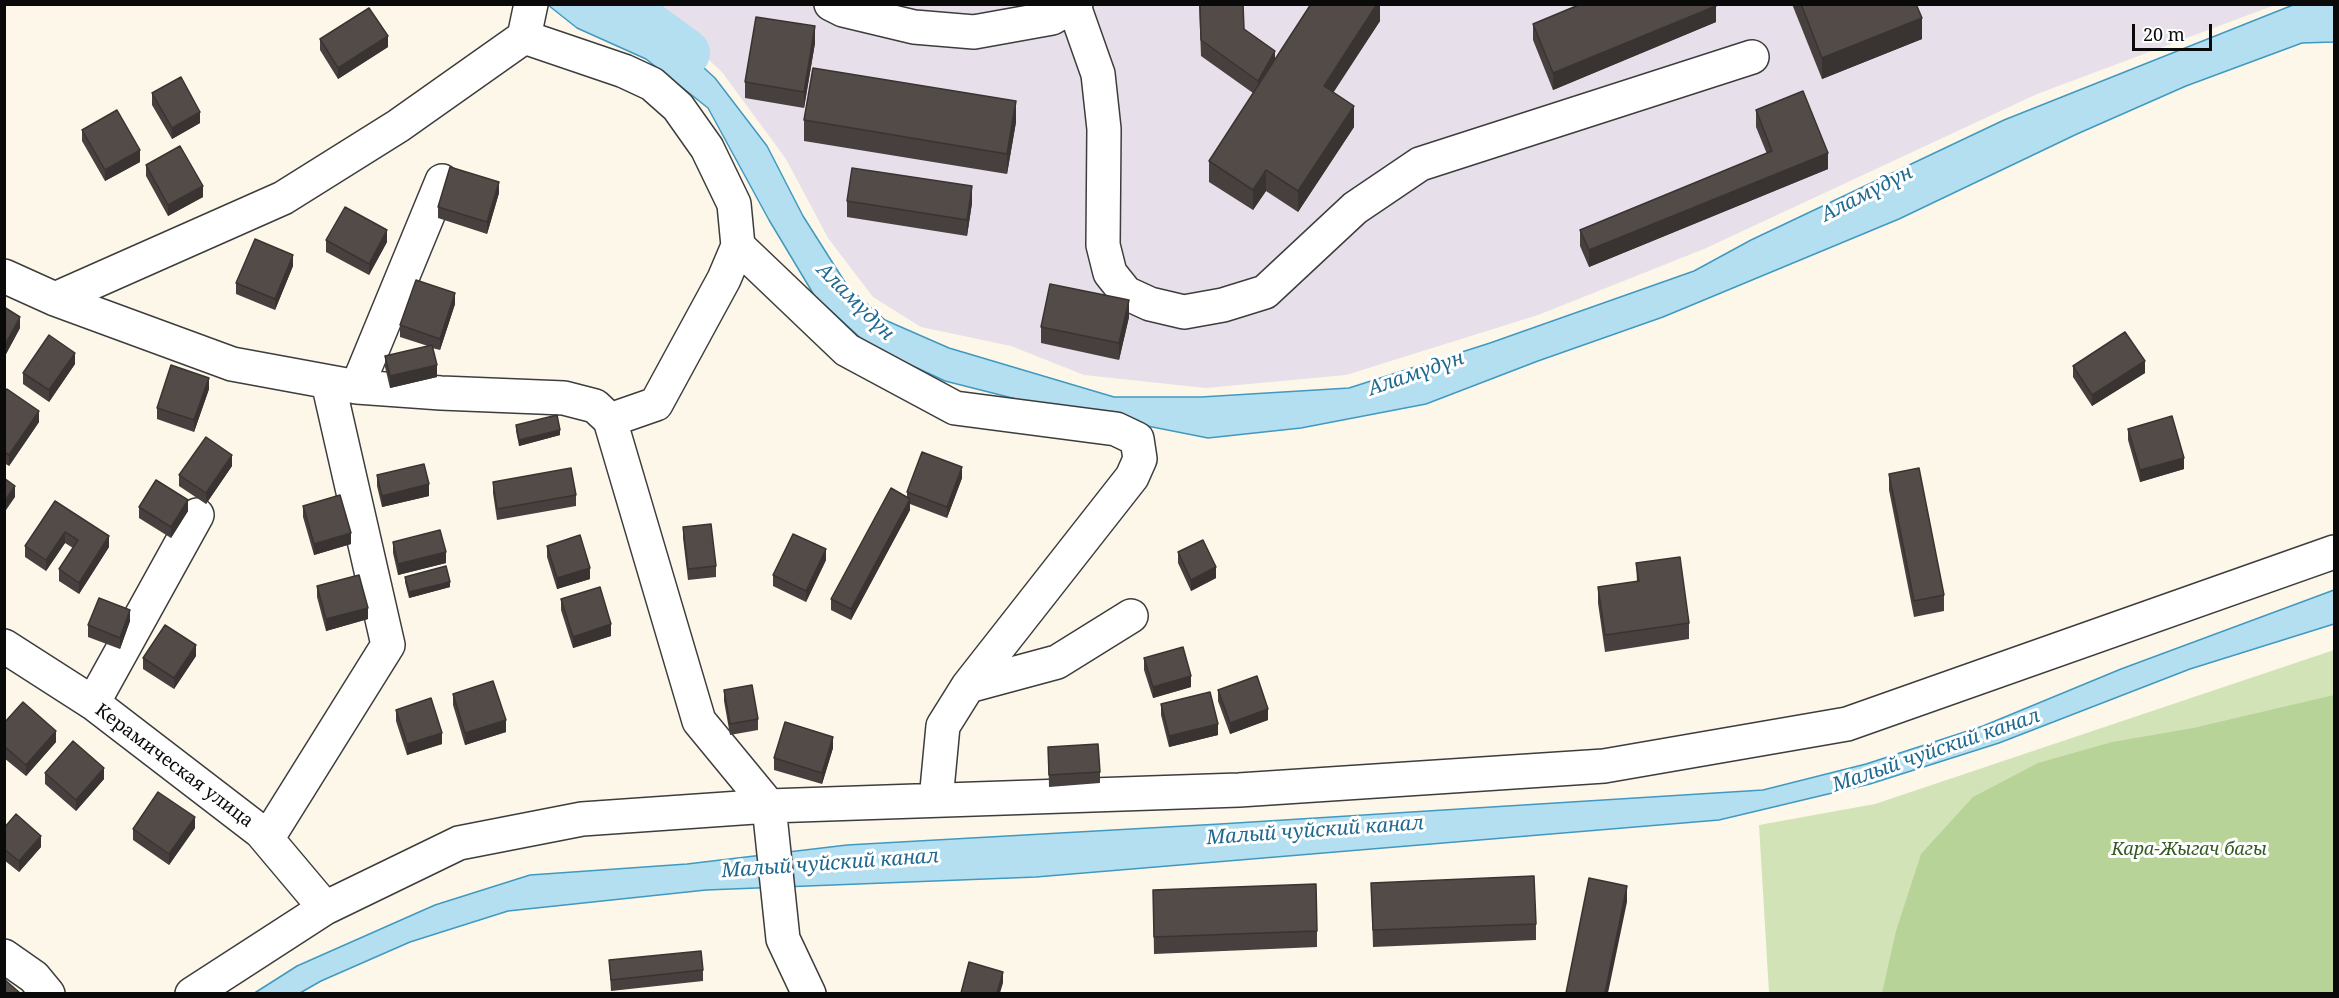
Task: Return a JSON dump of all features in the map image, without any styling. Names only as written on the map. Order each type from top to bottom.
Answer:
[{"type":"street","points":[[831,4],[843,10],[914,27],[974,32],[1052,18],[1075,5],[1098,74],[1104,129],[1103,245],[1110,273],[1126,293],[1150,304],[1184,312],[1223,305],[1265,292],[1355,208],[1420,164],[1752,57]]},
{"type":"street","points":[[55,299],[284,198],[398,126],[527,22],[652,84],[678,107],[707,148],[734,204],[738,246],[724,279],[656,404],[610,420]]},
{"type":"street","points":[[267,839],[388,645],[343,384],[442,181]]},
{"type":"street","points":[[738,246],[847,350],[955,408],[1116,429],[1137,439],[1140,459],[1132,477],[968,686],[943,726],[936,800]]},
{"type":"street","points":[[4,276],[55,299],[232,364],[343,384],[441,393],[564,398],[595,406],[610,420],[699,721],[771,821],[783,939],[809,993]]},
{"type":"street","points":[[93,703],[197,516]]},
{"type":"street","points":[[192,993],[325,908],[459,843],[582,819],[771,821],[936,800],[1239,790],[1604,766],[1847,724],[2334,552]]},
{"type":"street","points":[[968,686],[1057,662],[1131,616]]},
{"type":"street","name":"Керамическая улица","points":[[4,646],[93,703],[261,832],[325,908]]},
{"type":"street","points":[[4,956],[34,977],[48,993]]},
{"type":"shaded area","points":[[646,5],[2275,5],[2037,94],[1704,249],[1538,315],[1346,375],[1206,388],[1084,375],[1011,346],[921,327],[873,297],[828,238],[786,159],[722,72],[654,9]]},
{"type":"green space","name":"Кара-Жыгач багы","points":[[2334,650],[2334,993],[1769,993],[1759,825],[1875,804]]},
{"type":"green space","name":"Кара-Жыгач багы","points":[[2334,695],[2334,993],[1882,993],[1896,931],[1921,854],[1973,797],[2038,763],[2112,742],[2193,728]]},
{"type":"water","points":[[548,5],[610,5],[656,24],[715,78],[767,146],[803,216],[848,287],[885,320],[949,348],[1114,397],[1201,397],[1349,388],[1490,343],[1694,271],[1751,240],[2004,120],[2293,5],[2334,5],[2334,42],[2302,43],[2186,86],[2077,134],[1899,219],[1663,317],[1426,404],[1301,428],[1208,438],[1036,404],[945,381],[868,345],[814,295],[769,220],[708,108],[646,59],[577,28]]},
{"type":"water","name":"Малый чуйский канал","points":[[2334,590],[2334,624],[2190,669],[1999,743],[1870,784],[1719,820],[1036,877],[706,890],[508,911],[410,942],[321,981],[300,993],[253,994],[297,966],[435,905],[530,875],[687,864],[847,845],[1763,790],[1866,764],[1983,726],[2121,669]]},
{"type":"building","points":[[1200,4],[1243,4],[1244,29],[1275,51],[1258,81],[1201,40]]},
{"type":"building","points":[[1311,4],[1377,4],[1324,86],[1354,106],[1298,191],[1266,170],[1253,190],[1209,161]]},
{"type":"building","points":[[1581,4],[1716,4],[1716,6],[1553,73],[1533,24]]},
{"type":"building","points":[[1801,4],[1916,4],[1922,18],[1822,58]]},
{"type":"building","points":[[369,8],[388,36],[338,68],[320,39]]},
{"type":"building","points":[[756,17],[815,26],[804,92],[745,82]]},
{"type":"building","points":[[813,68],[1016,101],[1007,154],[804,120]]},
{"type":"building","points":[[181,77],[200,112],[172,128],[152,93]]},
{"type":"building","points":[[1803,91],[1828,153],[1589,250],[1580,230],[1772,151],[1756,110]]},
{"type":"building","points":[[117,110],[140,150],[105,170],[82,130]]},
{"type":"building","points":[[180,146],[203,186],[168,205],[146,165]]},
{"type":"building","points":[[450,167],[499,182],[487,222],[438,207]]},
{"type":"building","points":[[852,168],[972,186],[967,220],[847,201]]},
{"type":"building","points":[[345,207],[387,230],[369,264],[326,240]]},
{"type":"building","points":[[255,239],[293,255],[275,299],[236,283]]},
{"type":"building","points":[[416,280],[455,293],[440,339],[400,325]]},
{"type":"building","points":[[1050,284],[1129,300],[1119,343],[1041,327]]},
{"type":"building","points":[[4,307],[20,317],[6,343],[4,342]]},
{"type":"building","points":[[2125,332],[2145,361],[2092,395],[2073,366]]},
{"type":"building","points":[[49,335],[75,353],[49,390],[23,373]]},
{"type":"building","points":[[432,345],[437,365],[390,376],[385,356]]},
{"type":"building","points":[[171,365],[209,378],[194,420],[157,408]]},
{"type":"building","points":[[7,389],[39,411],[9,455],[4,452],[4,393]]},
{"type":"building","points":[[557,415],[560,430],[519,440],[516,425]]},
{"type":"building","points":[[2172,416],[2184,458],[2140,470],[2128,429]]},
{"type":"building","points":[[206,437],[232,455],[206,493],[179,475]]},
{"type":"building","points":[[922,452],[962,467],[947,507],[907,492]]},
{"type":"building","points":[[424,464],[429,484],[382,496],[377,475]]},
{"type":"building","points":[[571,468],[576,495],[497,509],[493,482]]},
{"type":"building","points":[[1919,468],[1944,595],[1914,601],[1889,474]]},
{"type":"building","points":[[4,478],[15,486],[4,502]]},
{"type":"building","points":[[156,480],[188,500],[171,527],[139,507]]},
{"type":"building","points":[[891,488],[910,499],[851,609],[831,599]]},
{"type":"building","points":[[340,495],[351,533],[314,544],[303,506]]},
{"type":"building","points":[[55,501],[109,536],[79,583],[59,569],[78,540],[65,532],[46,560],[25,546]]},
{"type":"building","points":[[711,524],[716,566],[688,569],[683,527]]},
{"type":"building","points":[[440,530],[446,552],[398,564],[393,542]]},
{"type":"building","points":[[793,534],[826,549],[806,591],[773,575]]},
{"type":"building","points":[[580,535],[590,568],[557,578],[547,546]]},
{"type":"building","points":[[1203,540],[1216,567],[1191,580],[1178,552]]},
{"type":"building","points":[[1680,557],[1689,623],[1605,635],[1598,587],[1639,581],[1636,563]]},
{"type":"building","points":[[446,566],[450,582],[409,592],[405,577]]},
{"type":"building","points":[[359,575],[368,608],[326,619],[317,586]]},
{"type":"building","points":[[600,587],[611,624],[573,637],[561,599]]},
{"type":"building","points":[[99,598],[130,610],[120,638],[88,625]]},
{"type":"building","points":[[165,625],[196,645],[174,678],[143,658]]},
{"type":"building","points":[[1183,647],[1191,676],[1153,687],[1144,658]]},
{"type":"building","points":[[1257,676],[1268,709],[1230,723],[1218,690]]},
{"type":"building","points":[[493,681],[506,720],[465,733],[453,694]]},
{"type":"building","points":[[752,685],[758,719],[730,724],[724,690]]},
{"type":"building","points":[[1210,692],[1218,724],[1169,736],[1161,704]]},
{"type":"building","points":[[431,698],[442,733],[407,744],[396,710]]},
{"type":"building","points":[[23,702],[56,731],[26,765],[4,746],[4,723]]},
{"type":"building","points":[[785,722],[833,737],[822,773],[774,758]]},
{"type":"building","points":[[73,741],[104,768],[76,800],[45,773]]},
{"type":"building","points":[[1098,744],[1100,772],[1049,775],[1048,747]]},
{"type":"building","points":[[158,792],[195,817],[169,854],[133,829]]},
{"type":"building","points":[[16,814],[41,836],[19,861],[4,849],[4,828]]},
{"type":"building","points":[[1534,876],[1536,924],[1373,930],[1371,883]]},
{"type":"building","points":[[1589,878],[1627,886],[1605,993],[1566,993]]},
{"type":"building","points":[[1316,884],[1317,931],[1154,937],[1153,890]]},
{"type":"building","points":[[701,951],[703,970],[611,980],[609,960]]},
{"type":"building","points":[[969,962],[1003,972],[997,993],[961,993]]},
{"type":"building","points":[[4,979],[20,993],[4,993]]},
{"type":"waterway","name":"Аламүдүн","points":[[610,4],[623,7],[686,53]]}]
